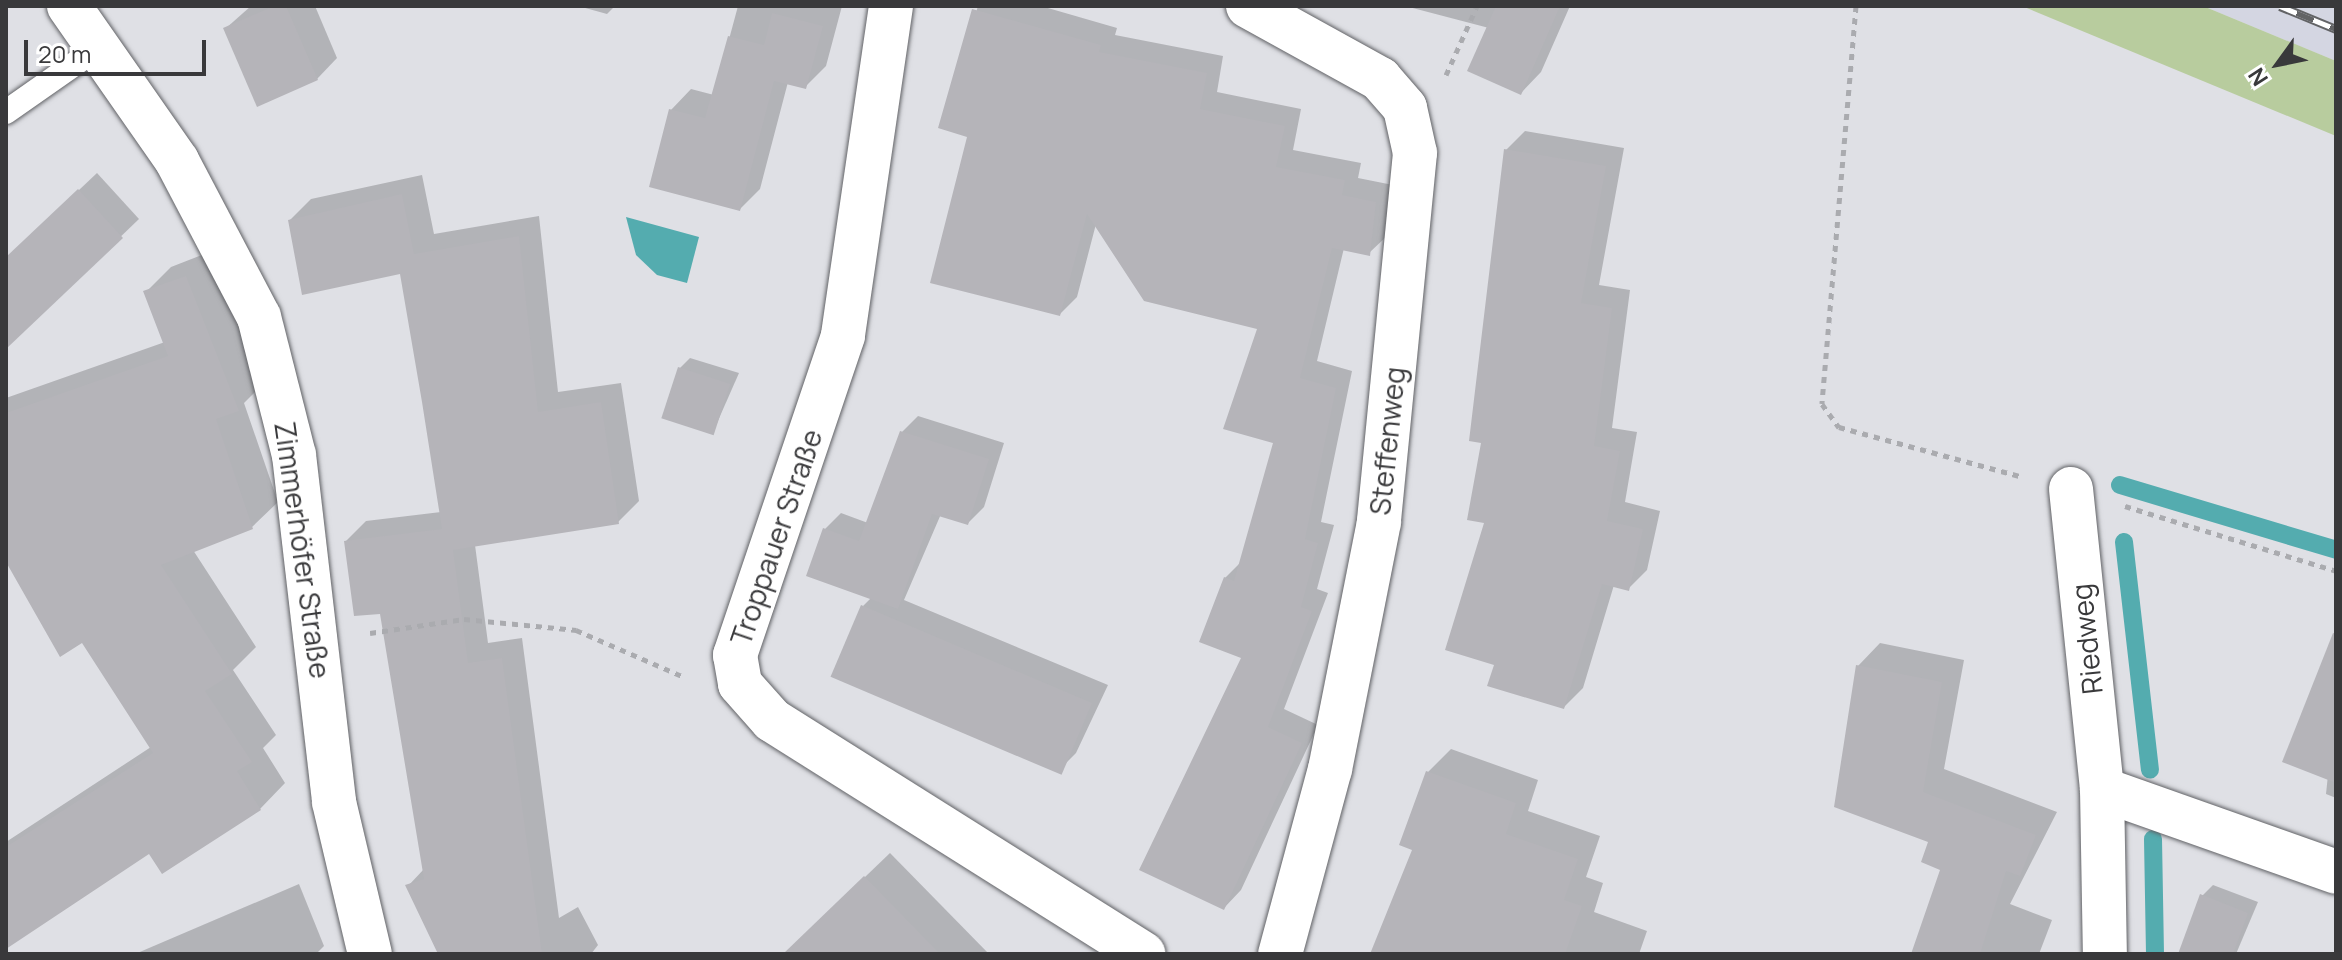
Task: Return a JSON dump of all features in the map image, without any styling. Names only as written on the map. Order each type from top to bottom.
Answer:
[{"type":"street","name":"Zimmerhöfer Straße","points":[[69,6],[184,173],[259,317],[294,455],[318,641],[334,802],[370,954]]},
{"type":"street","name":"Troppauer Straße","points":[[891,6],[843,336],[735,655],[740,684],[772,720],[1143,954]]},
{"type":"street","points":[[1248,6],[1345,56],[1405,108]]},
{"type":"street","name":"Steffenweg","points":[[1280,954],[1330,769],[1379,522],[1415,153],[1405,108]]},
{"type":"street","name":"Riedweg","points":[[2071,489],[2102,789],[2105,954]]},
{"type":"street","points":[[2102,789],[2336,872]]},
{"type":"lane","points":[[6,112],[96,49]]},
{"type":"path","points":[[1405,108],[1443,81],[1477,6]]},
{"type":"path","points":[[1856,6],[1822,404],[1852,432],[2071,489],[2336,571]]},
{"type":"path","points":[[318,641],[464,619],[576,630],[694,682],[740,684]]},
{"type":"shaded area","points":[[2203,6],[2336,6],[2336,61]]},
{"type":"green space","points":[[2022,6],[2203,6],[2336,61],[2336,136]]},
{"type":"water","points":[[626,217],[699,237],[687,283],[657,275],[636,255]]},
{"type":"building","points":[[274,6],[286,6],[318,80],[257,107],[223,28]]},
{"type":"building","points":[[1496,6],[1560,6],[1521,95],[1467,71]]},
{"type":"building","points":[[972,9],[1101,45],[1099,52],[1207,73],[1200,109],[1285,126],[1276,167],[1345,180],[1342,195],[1376,202],[1370,256],[1332,248],[1300,378],[1336,388],[1305,539],[1318,543],[1301,607],[1312,611],[1268,727],[1302,743],[1224,910],[1139,870],[1241,658],[1199,642],[1224,577],[1234,581],[1273,443],[1223,429],[1257,329],[1144,301],[1087,214],[1060,316],[930,283],[967,137],[938,128]]},
{"type":"building","points":[[772,13],[823,26],[806,89],[774,81],[740,211],[649,187],[669,109],[705,118],[728,36],[764,45]]},
{"type":"building","points":[[1504,149],[1606,166],[1581,303],[1612,308],[1594,446],[1620,451],[1607,521],[1643,529],[1629,591],[1602,584],[1564,709],[1487,686],[1494,665],[1445,650],[1484,523],[1467,520],[1481,443],[1469,441]]},
{"type":"building","points":[[78,189],[123,238],[6,349],[6,257]]},
{"type":"building","points":[[402,194],[414,254],[519,236],[538,412],[601,402],[619,524],[453,550],[468,663],[502,658],[542,954],[438,954],[405,885],[424,879],[380,614],[354,616],[344,541],[442,529],[422,402],[400,274],[302,295],[288,220]]},
{"type":"building","points":[[186,276],[239,411],[216,419],[253,529],[161,565],[232,674],[205,691],[252,762],[237,771],[261,810],[162,874],[149,854],[6,949],[6,847],[153,753],[82,643],[60,657],[6,562],[6,413],[168,356],[143,291]]},
{"type":"building","points":[[678,367],[730,384],[714,435],[661,418]]},
{"type":"building","points":[[900,431],[989,459],[968,525],[932,514],[898,609],[806,576],[823,528],[859,541]]},
{"type":"building","points":[[861,605],[1092,703],[1062,775],[831,677]]},
{"type":"building","points":[[2333,633],[2336,634],[2336,783],[2282,762]]},
{"type":"building","points":[[1856,665],[1942,682],[1923,792],[2036,835],[2020,876],[2006,871],[1980,954],[1911,954],[1940,870],[1921,862],[1928,842],[1834,807]]},
{"type":"building","points":[[1426,771],[1516,803],[1506,834],[1578,859],[1564,900],[1582,906],[1565,954],[1370,954],[1412,850],[1399,845]]},
{"type":"building","points":[[864,876],[940,954],[783,954]]},
{"type":"building","points":[[2200,894],[2248,913],[2233,954],[2178,954]]},
{"type":"waterway","points":[[2120,485],[2336,550]]},
{"type":"waterway","points":[[2124,542],[2150,770]]},
{"type":"waterway","points":[[2153,839],[2155,954]]},
{"type":"railway","points":[[2280,6],[2336,29]]}]
